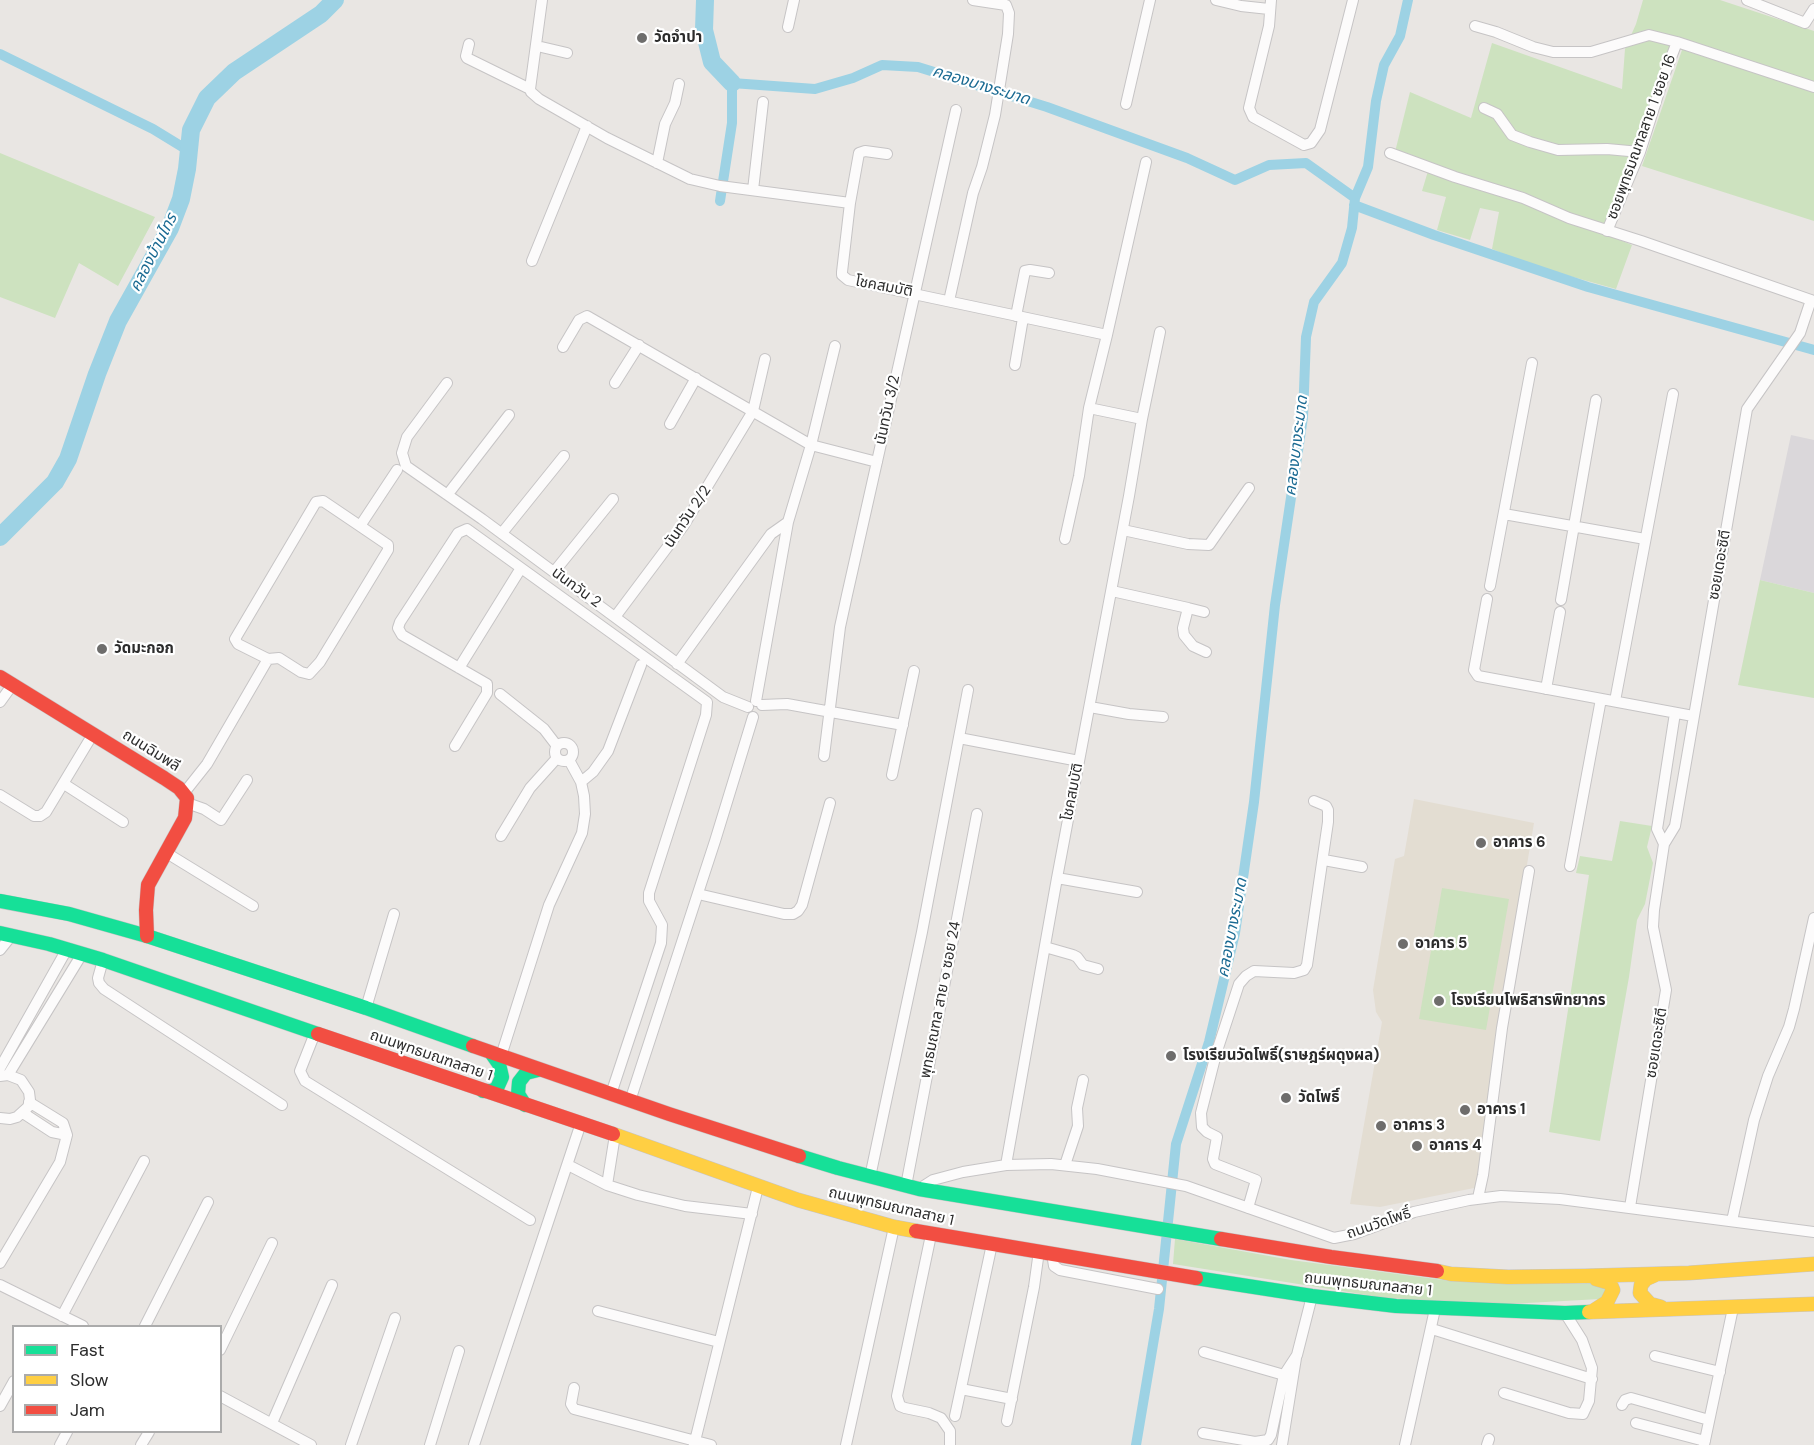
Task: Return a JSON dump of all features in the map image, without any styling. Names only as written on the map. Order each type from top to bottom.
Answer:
[{"type":"main road","name":"ถนนฉิมพลี","points":[[0,677],[164,778],[186,798]]},
{"type":"main road","points":[[147,936],[148,885],[185,818],[186,798]]},
{"type":"main road","name":"ถนนพุทธมณฑลสาย 1","points":[[0,901],[69,914],[147,936],[366,1008],[630,1101],[870,1177],[913,1187],[1330,1257],[1451,1274],[1508,1277],[1659,1274],[1814,1264]]},
{"type":"main road","name":"ถนนพุทธมณฑลสาย 1","points":[[6,934],[103,960],[831,1211],[931,1235],[1312,1296],[1435,1309],[1565,1313],[1814,1304]]},
{"type":"main road","points":[[483,1091],[492,1091],[502,1077],[497,1055]]},
{"type":"main road","points":[[525,1105],[518,1094],[519,1082],[526,1073],[538,1070]]},
{"type":"main road","points":[[1659,1274],[1646,1279],[1641,1285],[1640,1293],[1650,1304],[1671,1310]]},
{"type":"main road","points":[[1585,1276],[1610,1283],[1613,1290],[1607,1302],[1590,1312]]},
{"type":"street","points":[[542,0],[531,92],[539,99],[587,126],[690,179],[720,186],[850,203],[859,153],[865,151],[886,154]]},
{"type":"street","points":[[788,27],[794,0]]},
{"type":"street","points":[[949,301],[973,193],[995,114],[1008,34],[1009,13],[1006,5],[973,0]]},
{"type":"street","points":[[1126,104],[1150,0]]},
{"type":"street","points":[[1216,0],[1240,6],[1270,4],[1269,26],[1250,108],[1251,113],[1253,117],[1299,144],[1309,145],[1317,138],[1320,130],[1353,0]]},
{"type":"street","points":[[1747,0],[1805,23],[1814,9]]},
{"type":"street","points":[[1475,26],[1553,52],[1591,52],[1649,35],[1677,42]]},
{"type":"street","name":"ซอยพุทธมณฑลสาย 1 ซอย 16","points":[[1607,231],[1640,152],[1677,42],[1814,87]]},
{"type":"street","points":[[469,44],[467,58],[531,89]]},
{"type":"street","points":[[537,46],[567,53]]},
{"type":"street","points":[[657,163],[664,124],[675,103],[680,84]]},
{"type":"street","points":[[753,190],[763,102]]},
{"type":"street","points":[[1484,108],[1497,114],[1512,135],[1558,150],[1607,149],[1640,152]]},
{"type":"street","name":"นันทวัน 3/2","points":[[824,756],[840,627],[913,293],[956,110]]},
{"type":"street","points":[[532,261],[587,126]]},
{"type":"street","name":"ซอยพุทธมณฑลสาย 1 ซอย 16","points":[[1390,153],[1455,177],[1523,198],[1569,218],[1813,301]]},
{"type":"street","points":[[1065,539],[1079,476],[1089,408],[1146,162]]},
{"type":"street","name":"โชคสมบัติ","points":[[850,203],[842,275],[848,280],[1107,335]]},
{"type":"street","points":[[1014,365],[1024,273],[1030,270],[1049,273]]},
{"type":"street","name":"ซอยเดอะซิตี","points":[[1630,1207],[1665,990],[1653,927],[1664,844],[1675,826],[1747,409],[1800,333],[1813,301]]},
{"type":"street","points":[[563,347],[579,320],[584,316],[639,345],[811,445],[877,462]]},
{"type":"street","name":"โชคสมบัติ","points":[[1006,1165],[1057,878],[1160,332]]},
{"type":"street","points":[[615,383],[639,345]]},
{"type":"street","points":[[630,1101],[698,894],[755,708],[788,522],[811,445],[835,346]]},
{"type":"street","name":"นันทวัน 2/2","points":[[615,617],[684,525],[753,411],[765,359]]},
{"type":"street","points":[[1491,586],[1532,363]]},
{"type":"street","points":[[669,424],[696,378]]},
{"type":"street","points":[[360,526],[402,468],[402,453],[407,437],[447,383]]},
{"type":"street","points":[[1615,701],[1673,394]]},
{"type":"street","points":[[1561,600],[1596,400]]},
{"type":"street","points":[[1089,408],[1142,419]]},
{"type":"street","points":[[448,494],[509,415]]},
{"type":"street","points":[[502,533],[564,456]]},
{"type":"street","name":"นันทวัน 2","points":[[402,468],[448,494],[723,697],[755,708]]},
{"type":"street","points":[[1123,530],[1188,544],[1209,544],[1249,488]]},
{"type":"street","points":[[554,572],[613,499]]},
{"type":"street","points":[[323,501],[384,542],[388,548],[320,662],[309,674],[301,672],[279,658],[267,659],[237,644],[235,639],[316,502],[323,501]]},
{"type":"street","points":[[1504,514],[1645,539]]},
{"type":"street","points":[[678,664],[771,534],[788,522]]},
{"type":"street","points":[[455,746],[488,689],[487,684],[402,635],[398,628],[462,530],[471,531],[703,698],[708,707],[649,893],[649,901],[658,915],[663,931],[611,1094]]},
{"type":"street","points":[[459,668],[521,568]]},
{"type":"street","points":[[1112,591],[1204,612]]},
{"type":"street","points":[[1487,599],[1475,664],[1476,673],[1483,677],[1693,716]]},
{"type":"street","points":[[1188,608],[1183,628],[1184,635],[1193,646],[1206,652]]},
{"type":"street","points":[[1546,688],[1560,612]]},
{"type":"street","points":[[247,780],[221,820],[186,798],[267,659]]},
{"type":"street","points":[[580,782],[594,772],[608,751],[641,665]]},
{"type":"street","points":[[891,776],[914,671]]},
{"type":"street","points":[[0,702],[13,684]]},
{"type":"street","points":[[870,1177],[922,932],[968,690]]},
{"type":"street","points":[[500,694],[544,729],[557,746]]},
{"type":"street","points":[[1570,866],[1600,699]]},
{"type":"street","points":[[755,708],[787,704],[903,726]]},
{"type":"street","points":[[1089,707],[1163,717]]},
{"type":"street","name":"ซอยเดอะซิตี","points":[[1664,844],[1657,829],[1676,713]]},
{"type":"street","points":[[0,795],[34,816],[40,816],[46,812],[93,734]]},
{"type":"street","points":[[959,738],[1079,761]]},
{"type":"street","points":[[564,743],[571,746],[573,754],[569,760],[565,762],[557,758],[555,754],[557,746],[564,743]]},
{"type":"street","points":[[501,836],[530,788],[557,758]]},
{"type":"street","points":[[497,1055],[549,905],[582,833],[585,814],[584,796],[569,760]]},
{"type":"street","points":[[64,784],[123,822]]},
{"type":"street","points":[[1248,1208],[1256,1180],[1215,1164],[1213,1159],[1217,1137],[1202,1127],[1202,1105],[1239,984],[1254,971],[1300,972],[1307,965],[1324,861],[1328,810],[1326,806],[1314,801]]},
{"type":"street","points":[[698,894],[784,914],[798,911],[802,905],[830,803]]},
{"type":"street","name":"พุทธมณฑล สาย ๑ ซอย 24","points":[[913,1187],[977,814]]},
{"type":"street","points":[[165,852],[253,906]]},
{"type":"street","points":[[1324,861],[1362,867]]},
{"type":"street","points":[[1478,1198],[1502,1028],[1529,871]]},
{"type":"street","points":[[1057,878],[1137,892]]},
{"type":"street","points":[[366,1008],[394,914]]},
{"type":"street","points":[[1732,1221],[1754,1119],[1768,1076],[1792,1018],[1814,918]]},
{"type":"street","points":[[0,950],[6,934]]},
{"type":"street","points":[[1045,947],[1073,955],[1083,965],[1098,969]]},
{"type":"street","points":[[2,1073],[67,949]]},
{"type":"street","points":[[2,1073],[82,954]]},
{"type":"street","points":[[103,960],[98,978],[104,989],[282,1105]]},
{"type":"street","points":[[315,1033],[300,1071],[305,1081],[530,1220]]},
{"type":"street","points":[[0,1118],[10,1119],[23,1113],[29,1102],[26,1085],[21,1080],[2,1073]]},
{"type":"street","points":[[1065,1165],[1078,1125],[1077,1108],[1083,1080]]},
{"type":"street","points":[[0,1263],[60,1162],[67,1135],[63,1123],[29,1102]]},
{"type":"street","points":[[23,1113],[52,1132],[67,1135]]},
{"type":"street","points":[[474,1445],[581,1123]]},
{"type":"street","points":[[607,1185],[615,1135]]},
{"type":"street","points":[[62,1317],[144,1161]]},
{"type":"street","points":[[568,1165],[607,1185],[685,1206],[752,1214]]},
{"type":"street","name":"ถนนวัดโพธิ์","points":[[913,1187],[946,1176],[1006,1165],[1065,1165],[1151,1178],[1186,1186],[1334,1238],[1354,1234],[1414,1212],[1478,1198],[1501,1196],[1553,1198],[1814,1232]]},
{"type":"street","points":[[694,1443],[759,1187]]},
{"type":"street","points":[[146,1325],[208,1202]]},
{"type":"street","points":[[846,1445],[894,1227]]},
{"type":"street","points":[[931,1235],[897,1396],[900,1406],[941,1418],[950,1431],[950,1445]]},
{"type":"street","points":[[1330,1257],[1334,1238]]},
{"type":"street","points":[[222,1346],[272,1243]]},
{"type":"street","points":[[956,1416],[992,1244]]},
{"type":"street","points":[[1046,1252],[1054,1266],[1060,1270],[1158,1289]]},
{"type":"street","points":[[1007,1421],[1034,1287],[1046,1252]]},
{"type":"street","points":[[0,1285],[80,1325]]},
{"type":"street","points":[[272,1423],[332,1285]]},
{"type":"street","points":[[1282,1445],[1297,1355],[1312,1296]]},
{"type":"street","points":[[1636,1423],[1704,1443],[1733,1308]]},
{"type":"street","points":[[1405,1445],[1435,1309]]},
{"type":"street","points":[[598,1311],[719,1342]]},
{"type":"street","points":[[1504,1393],[1569,1413],[1582,1414],[1589,1401],[1592,1379],[1589,1356],[1565,1313]]},
{"type":"street","points":[[351,1445],[395,1318]]},
{"type":"street","points":[[1432,1329],[1592,1379]]},
{"type":"street","points":[[430,1445],[459,1351]]},
{"type":"street","points":[[1204,1352],[1284,1375]]},
{"type":"street","points":[[1203,1433],[1255,1442],[1268,1440],[1284,1375],[1297,1355]]},
{"type":"street","points":[[1655,1356],[1720,1372]]},
{"type":"street","points":[[0,1406],[12,1385]]},
{"type":"street","points":[[574,1388],[571,1404],[574,1409],[694,1443],[711,1445]]},
{"type":"street","points":[[961,1389],[1012,1399]]},
{"type":"street","points":[[222,1397],[311,1445]]},
{"type":"street","points":[[1622,1405],[1625,1400],[1631,1398],[1709,1420]]},
{"type":"street","points":[[1410,1445],[1413,1428]]},
{"type":"shaded area","points":[[1791,435],[1814,440],[1814,593],[1760,580]]},
{"type":"shaded area","name":"โรงเรียนโพธิสารพิทยากร","points":[[1414,799],[1534,823],[1498,1037],[1479,1187],[1380,1207],[1350,1204],[1382,1022],[1376,1012],[1373,990],[1395,859],[1404,856]]},
{"type":"green space","points":[[1643,0],[1720,0],[1814,31],[1814,221],[1642,166],[1682,50],[1673,45],[1603,233],[1632,245],[1616,289],[1530,265],[1492,249],[1499,212],[1480,208],[1470,240],[1437,230],[1446,197],[1422,191],[1428,171],[1393,160],[1410,92],[1471,118],[1492,43],[1622,89],[1625,49]]},
{"type":"green space","points":[[0,153],[155,217],[118,286],[79,263],[55,318],[0,297]]},
{"type":"green space","points":[[1760,580],[1814,593],[1814,698],[1738,685]]},
{"type":"green space","points":[[1620,821],[1652,826],[1647,847],[1653,863],[1645,904],[1637,920],[1600,1141],[1549,1132],[1589,875],[1576,873],[1580,856],[1612,861]]},
{"type":"green space","points":[[1442,888],[1509,899],[1486,1030],[1419,1019]]},
{"type":"green space","points":[[1175,1239],[1291,1260],[1451,1281],[1524,1284],[1598,1283],[1606,1288],[1604,1296],[1600,1299],[1509,1304],[1386,1298],[1173,1264]]},
{"type":"waterway","name":"คลองบ้านไทร","points":[[0,537],[55,482],[68,459],[118,321],[170,228],[181,199],[191,130],[207,98],[234,72],[321,14],[335,0]]},
{"type":"waterway","name":"คลองบางระมาด","points":[[705,0],[704,30],[712,62],[732,83]]},
{"type":"waterway","name":"คลองบางระมาด","points":[[1136,1445],[1159,1309],[1176,1144],[1209,1042],[1235,933],[1254,802],[1275,605],[1303,417],[1306,337],[1314,302],[1342,263],[1352,228],[1355,198],[1368,167],[1376,101],[1384,65],[1400,36],[1408,0]]},
{"type":"waterway","points":[[0,54],[153,129],[189,151]]},
{"type":"waterway","name":"คลองบางระมาด","points":[[720,201],[732,123],[732,83],[815,89],[853,78],[882,65],[918,67],[1047,107],[1187,158],[1235,180],[1269,165],[1306,163],[1355,198]]},
{"type":"waterway","points":[[1354,205],[1434,235],[1588,287],[1814,350]]},
{"type":"traffic: fast","points":[[0,901],[69,914],[147,936],[473,1046]]},
{"type":"traffic: fast","points":[[0,933],[103,960],[318,1034]]},
{"type":"traffic: fast","points":[[483,1091],[492,1091],[497,1088],[502,1077],[499,1064],[492,1054]]},
{"type":"traffic: fast","points":[[525,1105],[518,1094],[519,1082],[526,1073],[538,1070]]},
{"type":"traffic: fast","points":[[799,1156],[919,1189],[1221,1239]]},
{"type":"traffic: fast","points":[[1196,1278],[1396,1306],[1589,1312]]},
{"type":"traffic: slow","points":[[613,1134],[798,1200],[916,1231]]},
{"type":"traffic: slow","points":[[1437,1271],[1451,1274],[1508,1277],[1585,1276],[1689,1273],[1814,1264]]},
{"type":"traffic: slow","points":[[1655,1275],[1646,1279],[1641,1285],[1640,1293],[1650,1304],[1661,1307]]},
{"type":"traffic: slow","points":[[1593,1311],[1607,1302],[1613,1290],[1610,1283],[1596,1279]]},
{"type":"traffic: slow","points":[[1589,1312],[1814,1304]]},
{"type":"traffic: jam","points":[[0,677],[164,778],[179,788],[187,798],[185,818],[148,885],[147,936]]},
{"type":"traffic: jam","points":[[318,1034],[613,1134]]},
{"type":"traffic: jam","points":[[473,1046],[799,1156]]},
{"type":"traffic: jam","points":[[916,1231],[1196,1278]]},
{"type":"traffic: jam","points":[[1221,1239],[1437,1271]]},
{"type":"place","name":"วัดจำปา","points":[[642,38]]},
{"type":"place","name":"วัดมะกอก","points":[[102,649]]},
{"type":"place","name":"อาคาร 6","points":[[1481,843]]},
{"type":"place","name":"อาคาร 5","points":[[1403,944]]},
{"type":"place","name":"โรงเรียนโพธิสารพิทยากร","points":[[1439,1001]]},
{"type":"place","name":"โรงเรียนวัดโพธิ์(ราษฎร์ผดุงผล)","points":[[1171,1056]]},
{"type":"place","name":"วัดโพธิ์","points":[[1286,1098]]},
{"type":"place","name":"อาคาร 1","points":[[1465,1110]]},
{"type":"place","name":"อาคาร 3","points":[[1381,1126]]},
{"type":"place","name":"อาคาร 4","points":[[1417,1146]]}]
